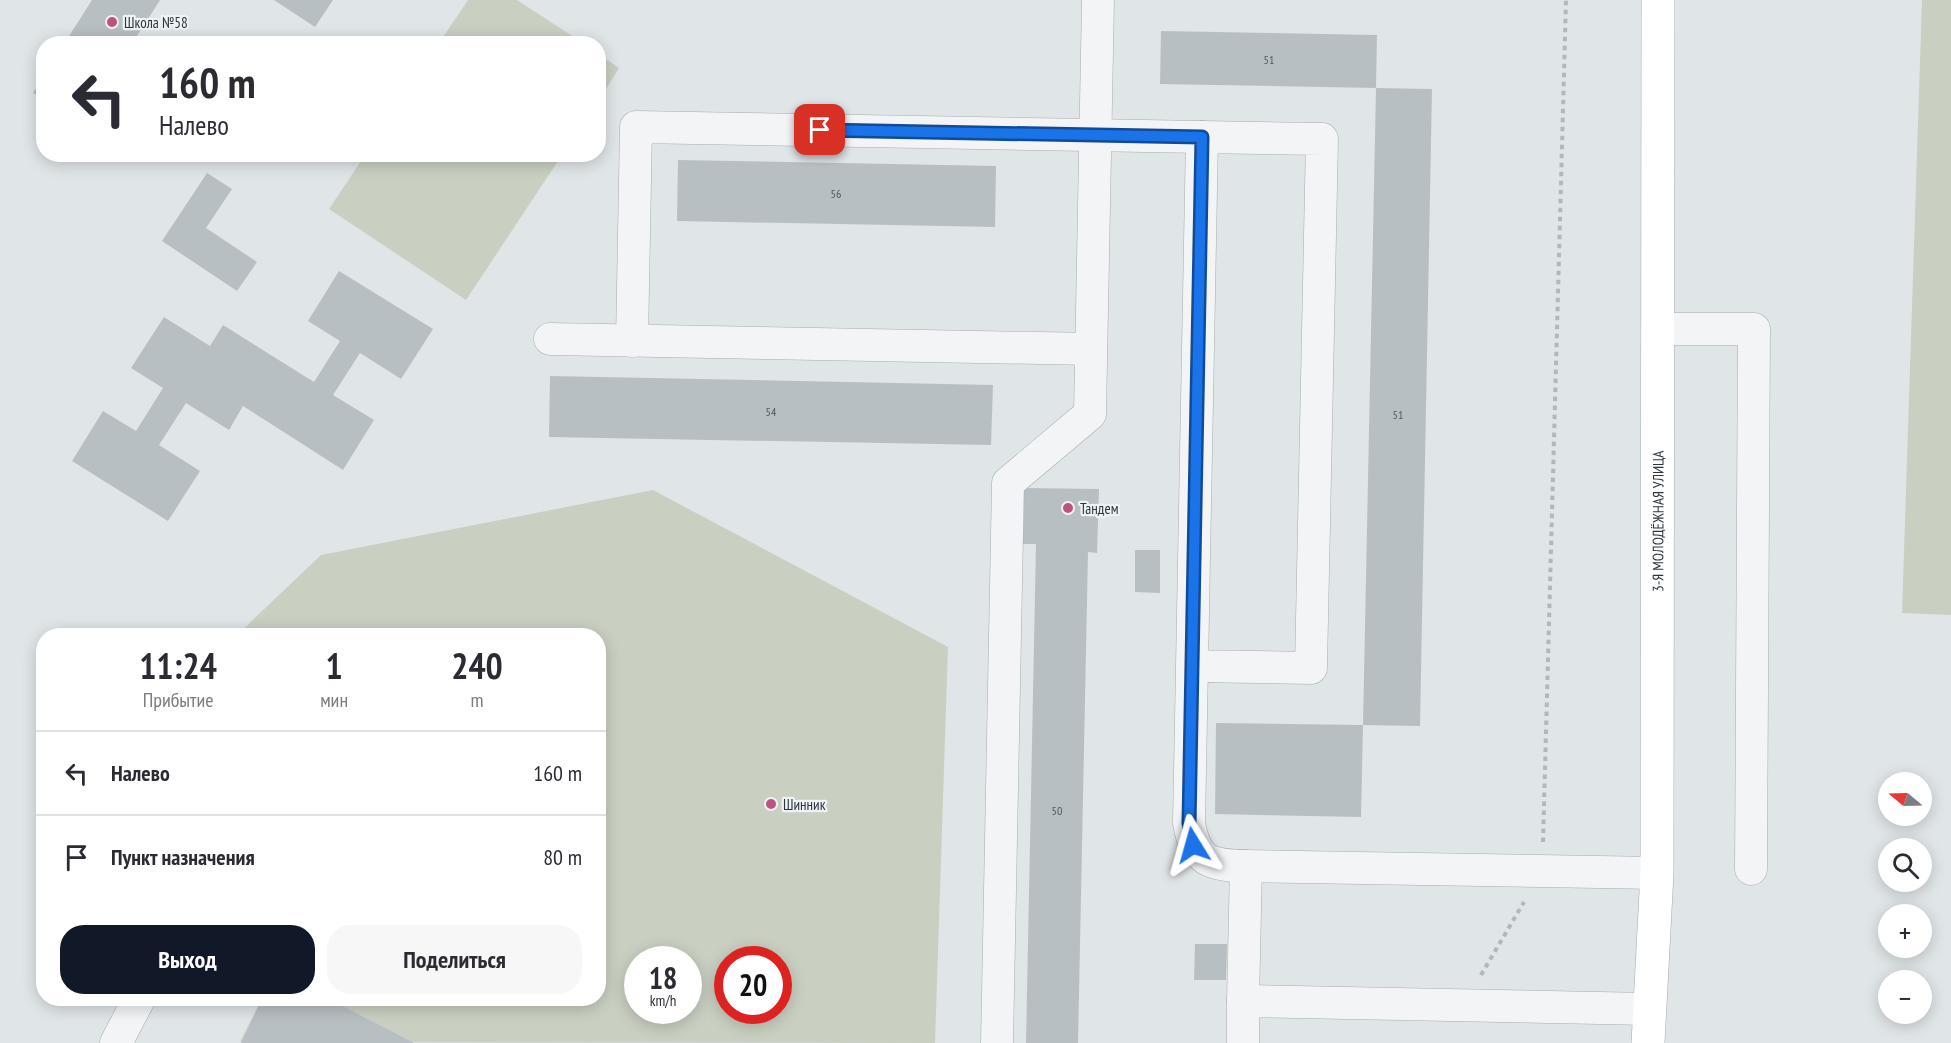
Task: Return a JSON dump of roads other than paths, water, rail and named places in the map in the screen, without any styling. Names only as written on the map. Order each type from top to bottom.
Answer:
[{"type":"main road","name":"3-Я МОЛОДЁЖНАЯ УЛИЦА","points":[[1648,1043],[1657,873],[1658,0]]},
{"type":"street","points":[[997,1043],[1008,483],[1090,414],[1098,0]]},
{"type":"street","points":[[632,341],[636,127],[1322,139],[1311,668],[1192,666]]},
{"type":"street","points":[[1202,137],[1189,823],[1193,845],[1207,860],[1225,865],[1657,873]]},
{"type":"street","points":[[1658,329],[1754,329],[1751,869]]},
{"type":"street","points":[[550,339],[1091,349]]},
{"type":"street","points":[[1243,1043],[1246,866]]},
{"type":"street","points":[[1243,1001],[1649,1009]]},
{"type":"street","points":[[116,1043],[135,1006]]},
{"type":"place","name":"Школа №58","points":[[112,22]]},
{"type":"place","name":"Тандем","points":[[1068,508]]},
{"type":"place","name":"Шинник","points":[[771,804]]}]
